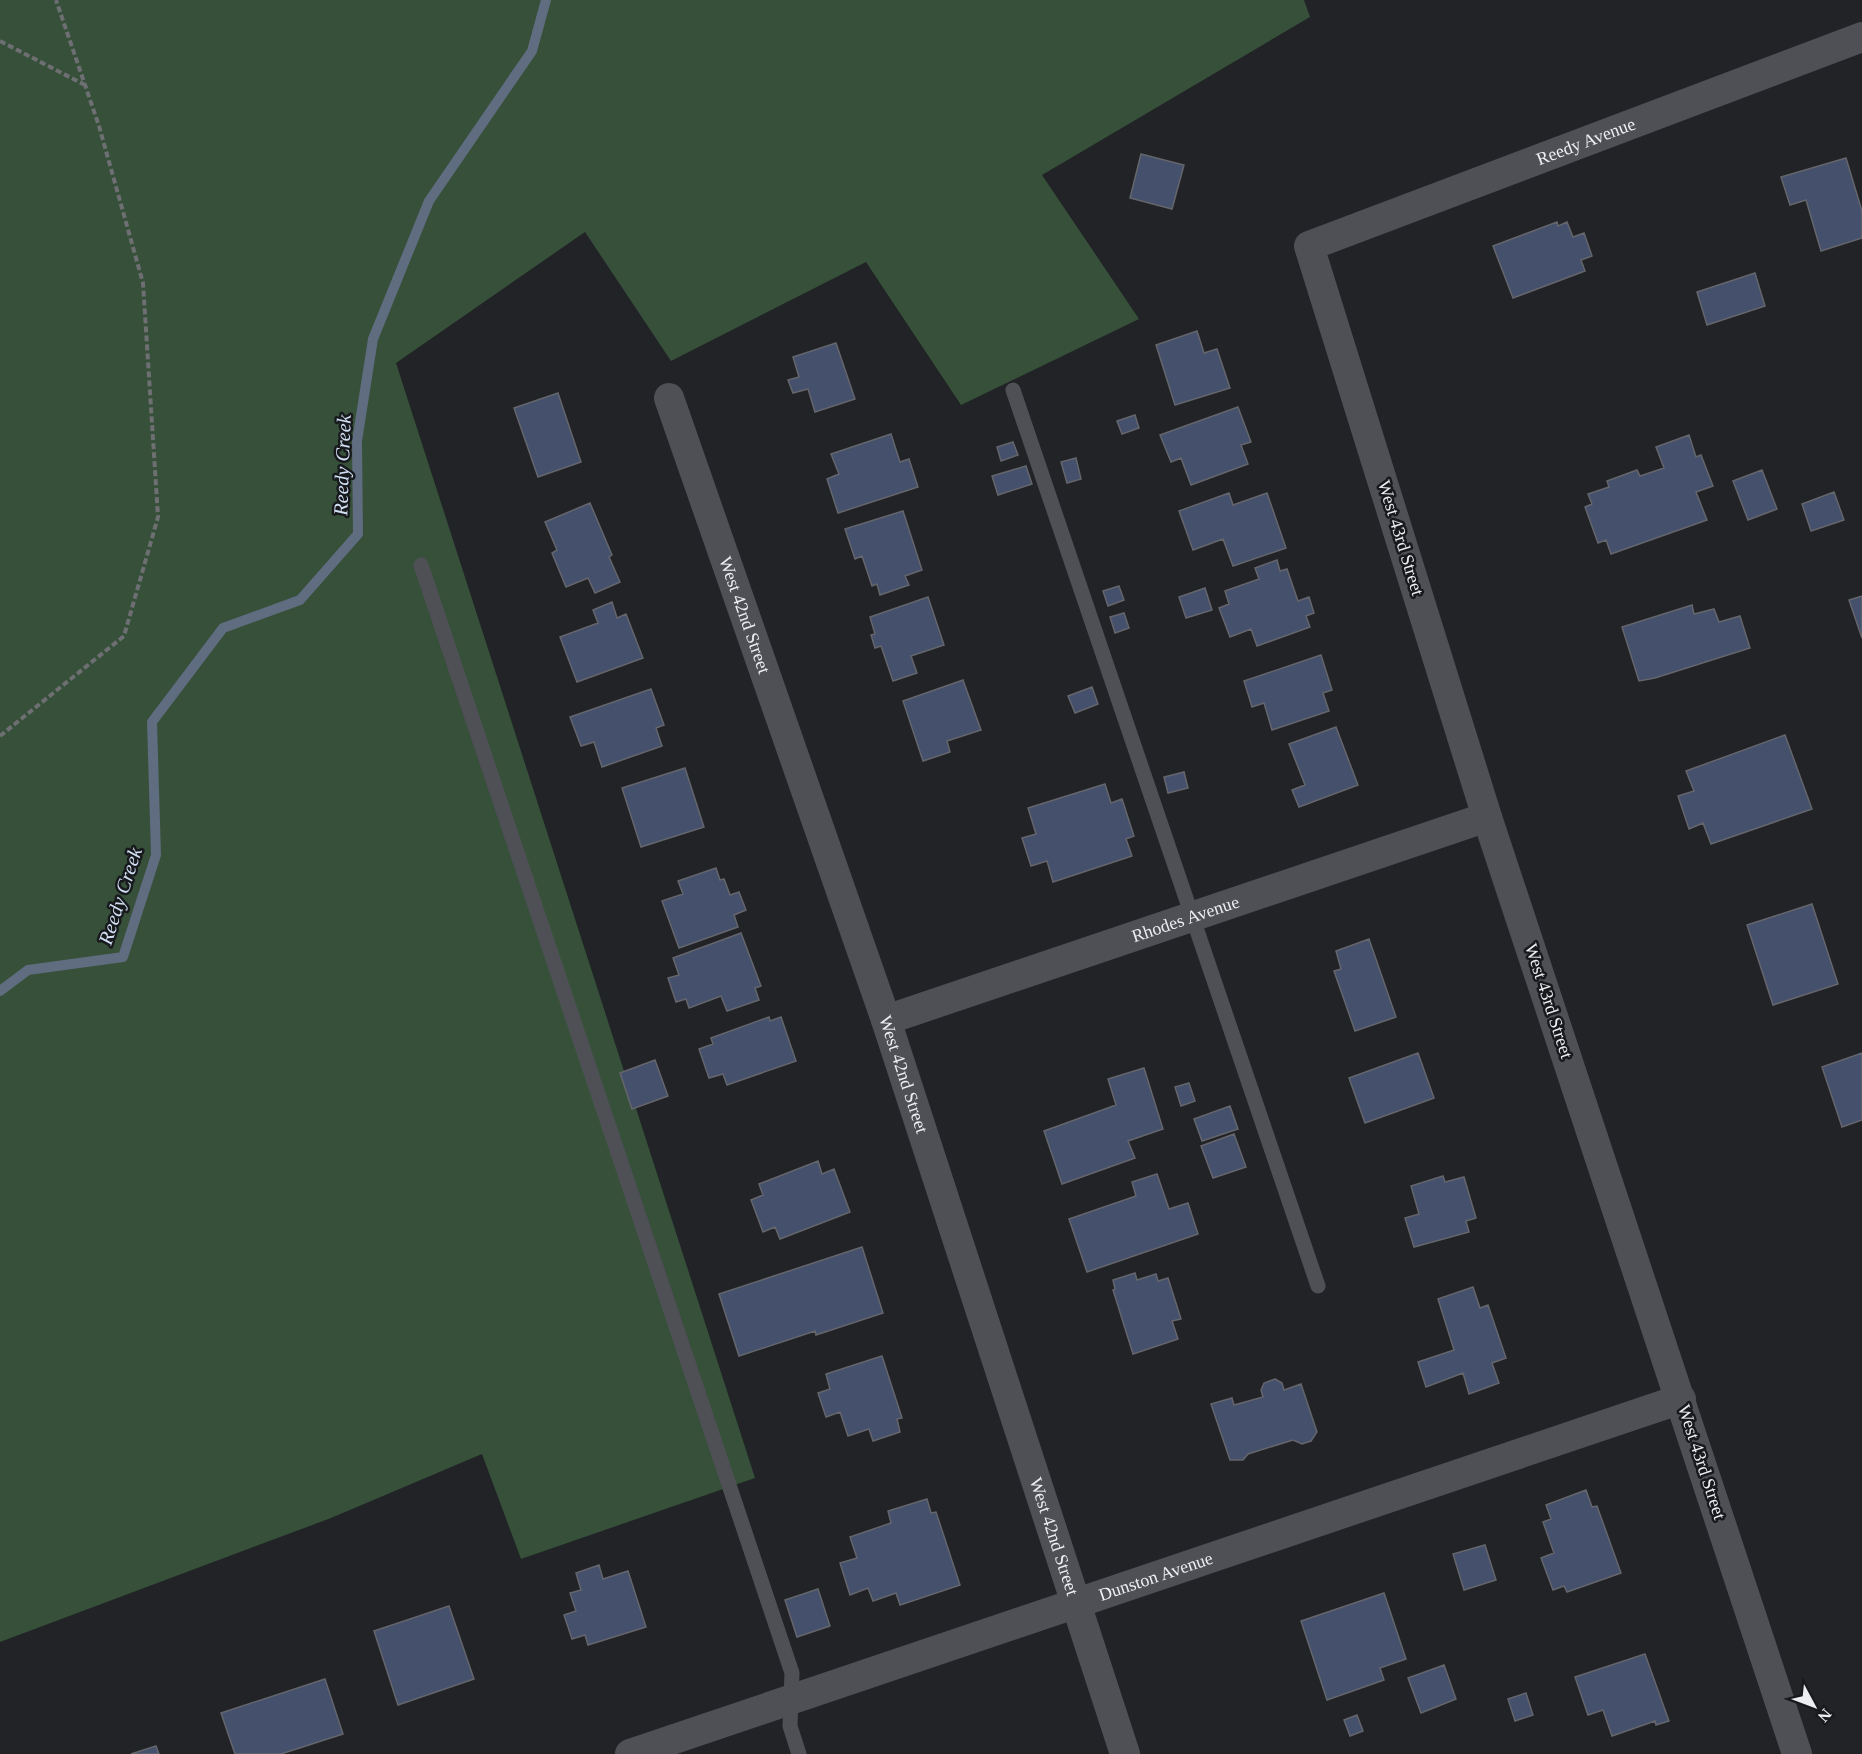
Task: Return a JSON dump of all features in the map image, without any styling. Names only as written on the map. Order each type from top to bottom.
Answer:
[{"type":"street","name":"Reedy Avenue","points":[[1310,246],[1862,36]]},
{"type":"street","name":"West 43rd Street","points":[[1310,246],[1487,817],[1797,1754]]},
{"type":"street","name":"West 42nd Street","points":[[669,398],[886,1020],[1125,1754]]},
{"type":"street","name":"Rhodes Avenue","points":[[886,1020],[1487,817]]},
{"type":"street","name":"Dunston Avenue","points":[[630,1754],[1681,1399]]},
{"type":"lane","points":[[1013,390],[1318,1286]]},
{"type":"lane","points":[[421,566],[792,1673],[793,1699],[790,1726],[799,1754]]},
{"type":"path","points":[[0,736],[124,636],[158,517],[143,283],[99,126],[56,0]]},
{"type":"path","points":[[0,41],[85,85]]},
{"type":"green space","points":[[0,0],[1304,0],[1310,17],[1042,175],[1139,319],[961,405],[866,262],[671,361],[585,232],[396,363],[755,1478],[521,1559],[482,1454],[331,1518],[0,1642]]},
{"type":"building","points":[[1141,154],[1184,165],[1172,209],[1130,198]]},
{"type":"building","points":[[1846,158],[1862,211],[1862,238],[1821,251],[1806,200],[1790,205],[1781,177]]},
{"type":"building","points":[[1557,222],[1558,226],[1567,222],[1573,237],[1584,233],[1592,256],[1581,260],[1585,271],[1513,298],[1493,246]]},
{"type":"building","points":[[1755,273],[1765,306],[1707,325],[1697,292]]},
{"type":"building","points":[[1197,331],[1204,353],[1217,349],[1230,388],[1175,405],[1156,345]]},
{"type":"building","points":[[836,343],[855,399],[815,412],[808,389],[793,393],[788,380],[799,377],[793,357]]},
{"type":"building","points":[[558,393],[581,462],[538,477],[514,408]]},
{"type":"building","points":[[1238,407],[1251,442],[1241,445],[1248,464],[1191,485],[1181,458],[1171,462],[1160,435]]},
{"type":"building","points":[[1135,415],[1139,428],[1122,434],[1117,421]]},
{"type":"building","points":[[891,434],[900,462],[909,459],[918,487],[838,513],[827,479],[839,474],[831,454]]},
{"type":"building","points":[[1689,435],[1696,457],[1701,455],[1713,486],[1696,492],[1707,520],[1611,554],[1606,540],[1598,543],[1585,507],[1592,504],[1588,494],[1609,487],[1607,481],[1637,470],[1640,476],[1664,468],[1656,447]]},
{"type":"building","points":[[1013,442],[1018,455],[1001,461],[997,447]]},
{"type":"building","points":[[1076,458],[1081,479],[1067,483],[1061,462]]},
{"type":"building","points":[[1026,466],[1032,484],[998,495],[992,476]]},
{"type":"building","points":[[1762,470],[1777,509],[1748,520],[1733,481]]},
{"type":"building","points":[[1834,492],[1844,520],[1811,531],[1802,504]]},
{"type":"building","points":[[1229,493],[1233,505],[1267,493],[1286,548],[1233,566],[1223,539],[1193,550],[1179,511]]},
{"type":"building","points":[[590,503],[612,555],[609,557],[620,582],[595,593],[588,578],[566,587],[552,553],[557,550],[545,522]]},
{"type":"building","points":[[903,511],[922,570],[905,576],[909,585],[880,595],[877,584],[872,586],[862,556],[855,559],[845,529]]},
{"type":"building","points":[[1277,560],[1280,571],[1287,569],[1298,601],[1309,597],[1314,613],[1306,616],[1310,627],[1257,646],[1251,629],[1230,637],[1219,608],[1229,604],[1225,591],[1259,579],[1255,568]]},
{"type":"building","points":[[1119,586],[1124,600],[1108,606],[1103,591]]},
{"type":"building","points":[[1205,588],[1212,610],[1186,618],[1179,597]]},
{"type":"building","points":[[1862,596],[1862,638],[1849,600]]},
{"type":"building","points":[[928,597],[944,645],[911,656],[917,673],[893,681],[881,646],[875,648],[871,635],[875,634],[870,617]]},
{"type":"building","points":[[612,602],[617,618],[626,614],[643,658],[577,682],[560,637],[598,623],[593,610]]},
{"type":"building","points":[[1692,605],[1694,614],[1714,609],[1719,622],[1740,616],[1750,648],[1639,681],[1622,627]]},
{"type":"building","points":[[1124,613],[1129,628],[1115,633],[1110,617]]},
{"type":"building","points":[[1321,655],[1332,690],[1323,693],[1329,711],[1272,730],[1264,703],[1252,707],[1244,681]]},
{"type":"building","points":[[963,680],[981,730],[947,741],[950,752],[923,761],[903,701]]},
{"type":"building","points":[[1092,687],[1098,704],[1075,713],[1068,696]]},
{"type":"building","points":[[651,689],[664,725],[656,728],[662,746],[602,767],[594,742],[581,746],[570,717]]},
{"type":"building","points":[[1336,727],[1358,785],[1299,807],[1292,790],[1305,785],[1289,744]]},
{"type":"building","points":[[1785,735],[1812,809],[1711,844],[1703,823],[1689,829],[1678,796],[1694,791],[1686,771]]},
{"type":"building","points":[[685,768],[704,827],[641,847],[622,788]]},
{"type":"building","points":[[1184,772],[1188,788],[1168,793],[1164,777]]},
{"type":"building","points":[[1105,784],[1111,803],[1122,799],[1134,836],[1126,839],[1132,856],[1053,882],[1047,861],[1031,866],[1022,838],[1036,834],[1028,808]]},
{"type":"building","points":[[716,868],[720,880],[724,879],[730,895],[739,892],[746,910],[734,915],[738,927],[679,948],[662,901],[683,894],[678,881]]},
{"type":"building","points":[[1812,904],[1838,984],[1773,1005],[1747,925]]},
{"type":"building","points":[[741,933],[761,986],[755,988],[759,1000],[727,1011],[721,996],[689,1008],[686,999],[676,1002],[668,978],[679,975],[673,958]]},
{"type":"building","points":[[1369,939],[1396,1017],[1355,1031],[1334,971],[1341,969],[1336,951]]},
{"type":"building","points":[[769,1017],[770,1021],[781,1017],[796,1061],[727,1085],[723,1074],[709,1078],[699,1049],[713,1044],[711,1038]]},
{"type":"building","points":[[1418,1053],[1434,1098],[1365,1123],[1349,1078]]},
{"type":"building","points":[[1862,1053],[1862,1120],[1842,1127],[1822,1067]]},
{"type":"building","points":[[655,1060],[668,1096],[632,1109],[620,1073]]},
{"type":"building","points":[[1144,1068],[1163,1129],[1128,1141],[1135,1158],[1062,1184],[1044,1131],[1116,1105],[1108,1079]]},
{"type":"building","points":[[1189,1083],[1195,1101],[1181,1106],[1175,1087]]},
{"type":"building","points":[[1230,1106],[1238,1129],[1202,1141],[1194,1119]]},
{"type":"building","points":[[1234,1134],[1246,1167],[1213,1178],[1201,1146]]},
{"type":"building","points":[[818,1161],[822,1174],[834,1169],[850,1212],[780,1239],[775,1227],[763,1232],[751,1200],[763,1195],[759,1184]]},
{"type":"building","points":[[1157,1174],[1169,1209],[1188,1203],[1198,1234],[1087,1272],[1069,1219],[1136,1196],[1132,1182]]},
{"type":"building","points":[[1443,1176],[1445,1182],[1464,1177],[1476,1218],[1466,1221],[1469,1232],[1414,1247],[1405,1218],[1419,1214],[1411,1186]]},
{"type":"building","points":[[862,1247],[883,1313],[816,1335],[815,1331],[739,1356],[719,1294]]},
{"type":"building","points":[[1135,1273],[1137,1280],[1156,1274],[1158,1281],[1168,1278],[1181,1319],[1172,1321],[1178,1339],[1133,1354],[1113,1290],[1115,1289],[1113,1280]]},
{"type":"building","points":[[1473,1287],[1480,1308],[1488,1305],[1506,1358],[1492,1363],[1499,1383],[1469,1394],[1463,1373],[1426,1387],[1418,1362],[1454,1350],[1438,1299]]},
{"type":"building","points":[[882,1356],[902,1418],[897,1419],[900,1432],[873,1441],[869,1429],[848,1436],[840,1412],[826,1417],[818,1393],[830,1389],[826,1374]]},
{"type":"building","points":[[1275,1379],[1282,1383],[1284,1390],[1301,1384],[1317,1432],[1311,1441],[1302,1444],[1293,1440],[1248,1454],[1243,1460],[1230,1460],[1211,1404],[1232,1398],[1234,1405],[1263,1397],[1261,1390],[1264,1383]]},
{"type":"building","points":[[1586,1490],[1592,1507],[1597,1506],[1621,1573],[1567,1592],[1564,1586],[1553,1590],[1541,1558],[1554,1553],[1543,1522],[1551,1519],[1546,1505]]},
{"type":"building","points":[[927,1499],[931,1513],[936,1512],[960,1585],[900,1605],[896,1593],[873,1601],[868,1588],[850,1595],[840,1563],[857,1558],[850,1537],[891,1523],[888,1511]]},
{"type":"building","points":[[1485,1545],[1496,1580],[1464,1590],[1453,1554]]},
{"type":"building","points":[[599,1565],[603,1579],[628,1571],[646,1627],[588,1645],[585,1635],[572,1639],[564,1615],[576,1611],[570,1593],[581,1590],[576,1573]]},
{"type":"building","points":[[818,1589],[830,1626],[797,1637],[785,1600]]},
{"type":"building","points":[[1384,1593],[1406,1659],[1380,1668],[1384,1680],[1327,1700],[1301,1621]]},
{"type":"building","points":[[449,1606],[474,1679],[398,1705],[374,1631]]},
{"type":"building","points":[[1645,1654],[1669,1721],[1656,1725],[1655,1721],[1612,1736],[1603,1710],[1588,1715],[1575,1677]]},
{"type":"building","points":[[1444,1665],[1456,1699],[1421,1713],[1408,1678]]},
{"type":"building","points":[[325,1679],[343,1734],[281,1754],[235,1754],[221,1713]]},
{"type":"building","points":[[1526,1693],[1533,1715],[1515,1721],[1508,1699]]},
{"type":"building","points":[[1357,1715],[1363,1731],[1350,1736],[1344,1720]]},
{"type":"building","points":[[156,1746],[159,1754],[131,1754]]},
{"type":"waterway","name":"Reedy Creek","points":[[0,991],[28,970],[123,957],[156,855],[152,722],[223,628],[300,600],[358,534],[357,441],[373,339],[429,201],[532,51],[546,0]]}]
